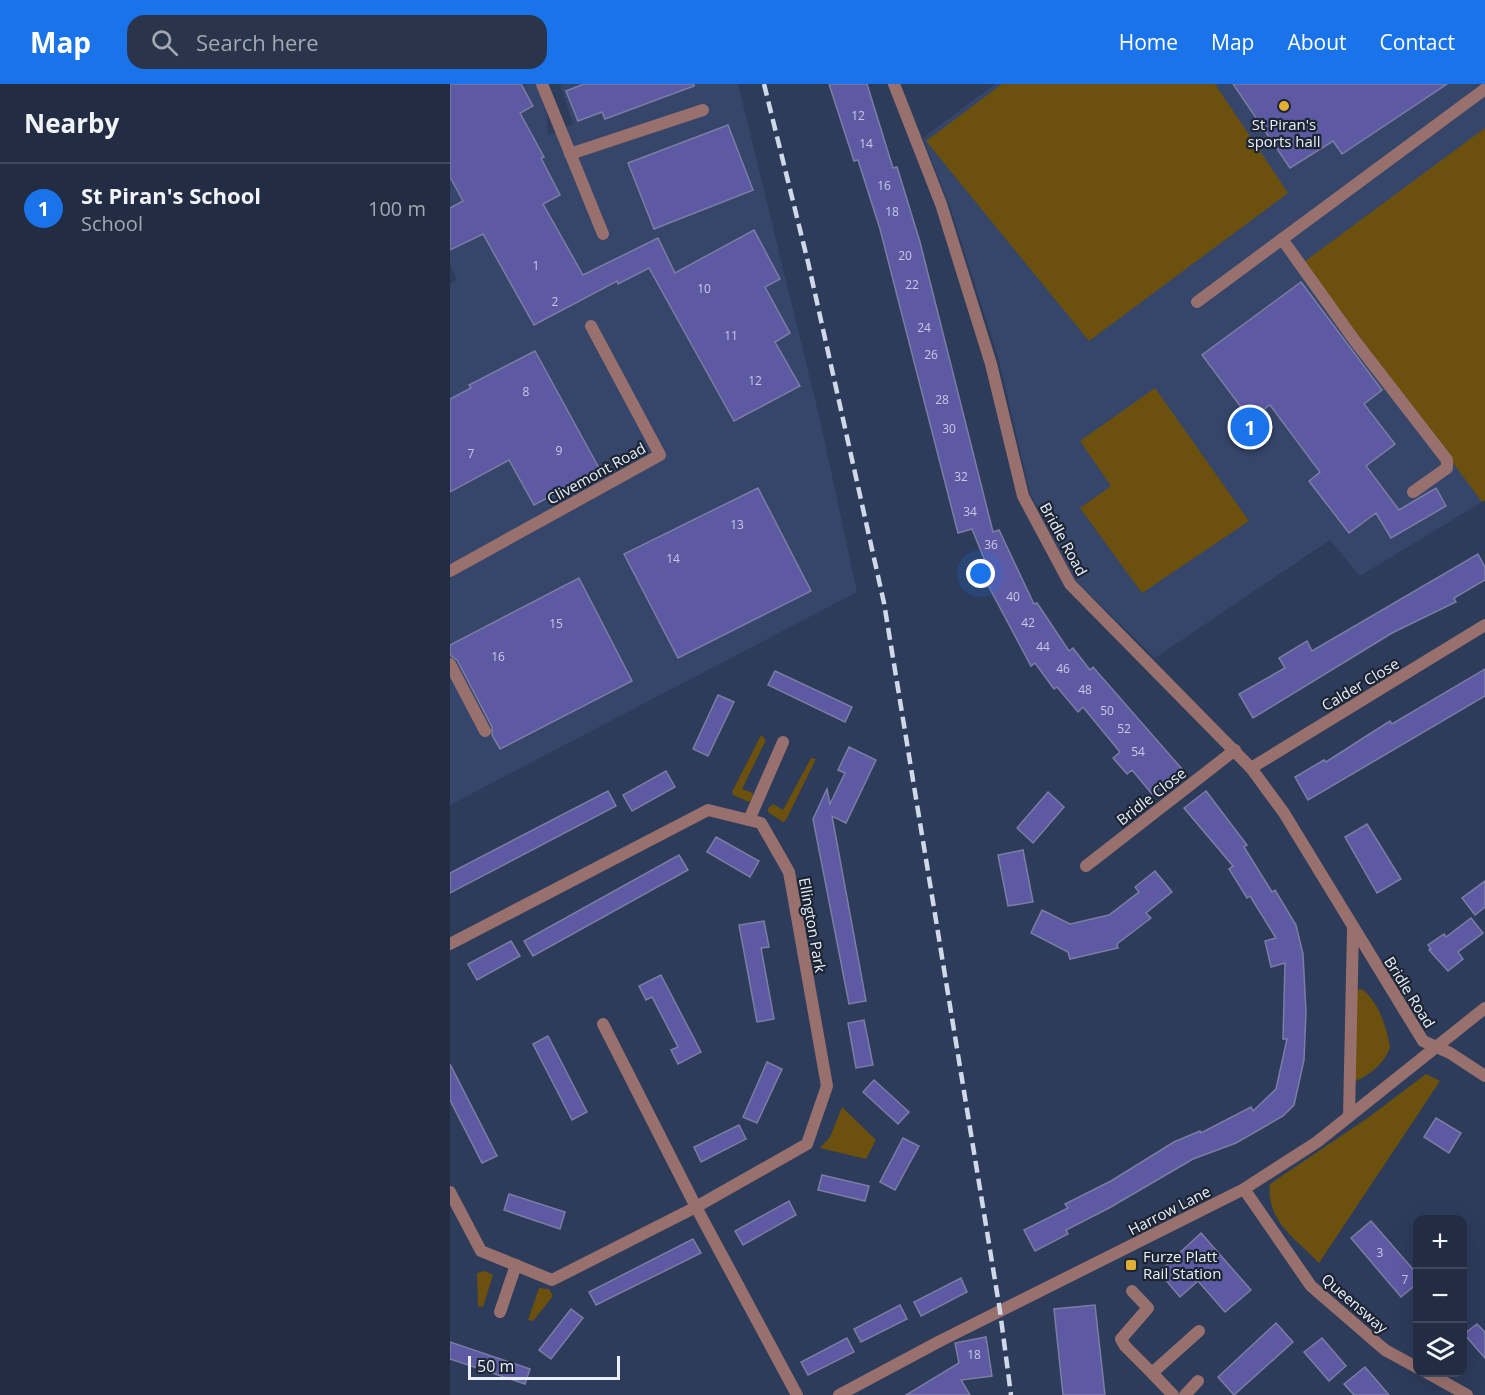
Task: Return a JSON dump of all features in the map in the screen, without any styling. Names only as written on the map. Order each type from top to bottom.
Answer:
[{"type":"street","points":[[542,84],[603,234]]},
{"type":"street","name":"Bridle Road","points":[[894,84],[941,204],[991,364],[1023,496],[1070,585],[1251,768],[1284,813],[1423,1041],[1450,1053],[1485,1076]]},
{"type":"street","points":[[1197,302],[1485,89]]},
{"type":"street","points":[[570,154],[703,110]]},
{"type":"street","points":[[1282,239],[1355,341],[1447,460],[1447,468],[1443,472],[1413,492]]},
{"type":"street","name":"Clivemont Road","points":[[450,571],[660,454],[591,326]]},
{"type":"street","name":"Calder Close","points":[[1251,768],[1485,625]]},
{"type":"street","points":[[450,664],[485,731]]},
{"type":"street","points":[[749,820],[783,742]]},
{"type":"street","name":"Bridle Close","points":[[1086,866],[1235,750]]},
{"type":"street","name":"Ellington Park","points":[[450,944],[708,810],[761,823],[789,872],[826,1086],[807,1144],[696,1207],[552,1280],[481,1251],[450,1192]]},
{"type":"street","points":[[1349,1116],[1353,928]]},
{"type":"street","name":"Harrow Lane","points":[[846,1393],[1245,1189],[1317,1142],[1485,1008]]},
{"type":"street","points":[[603,1024],[696,1207],[797,1395]]},
{"type":"street","name":"Queensway","points":[[1245,1189],[1311,1286],[1385,1350],[1413,1365]]},
{"type":"street","points":[[500,1312],[516,1265]]},
{"type":"street","points":[[1132,1291],[1148,1308],[1121,1339],[1125,1346],[1173,1395]]},
{"type":"street","points":[[1152,1373],[1199,1331]]},
{"type":"street","points":[[1435,1377],[1467,1395]]},
{"type":"street","points":[[1185,1395],[1198,1381]]},
{"type":"shaded area","points":[[450,84],[538,84],[546,105],[548,135],[573,124],[560,84],[738,84],[820,420],[857,592],[450,805],[450,284],[457,279],[450,265]]},
{"type":"shaded area","points":[[995,84],[1485,84],[1485,500],[1360,576],[1330,540],[1155,658],[1075,580],[1030,493],[999,360],[950,207],[923,138]]},
{"type":"shaded area","points":[[1002,84],[1215,84],[1288,193],[1089,341],[926,141]]},
{"type":"shaded area","points":[[1485,128],[1485,500],[1482,502],[1304,262]]},
{"type":"shaded area","points":[[1155,388],[1249,521],[1142,593],[1080,508],[1111,486],[1080,441]]},
{"type":"shaded area","points":[[761,735],[766,740],[742,789],[753,793],[749,802],[733,795],[732,792]]},
{"type":"shaded area","points":[[811,758],[816,759],[783,822],[768,812],[768,808],[773,804],[783,810]]},
{"type":"shaded area","points":[[1362,989],[1373,1001],[1381,1015],[1390,1047],[1375,1069],[1352,1082],[1354,991]]},
{"type":"shaded area","points":[[1426,1074],[1440,1081],[1319,1263],[1277,1219],[1270,1197],[1270,1184],[1369,1117]]},
{"type":"shaded area","points":[[842,1107],[876,1140],[866,1159],[820,1148],[830,1137]]},
{"type":"shaded area","points":[[485,1271],[493,1275],[483,1307],[478,1306],[477,1273]]},
{"type":"shaded area","points":[[539,1288],[549,1289],[553,1296],[533,1321],[528,1320]]},
{"type":"building","points":[[450,84],[521,84],[533,106],[520,113],[544,157],[541,158],[560,195],[543,204],[583,275],[658,238],[675,273],[754,230],[780,279],[765,287],[790,333],[775,342],[800,386],[734,421],[649,268],[618,284],[617,281],[534,325],[483,234],[450,250],[450,208],[463,201],[450,177]]},
{"type":"building","points":[[584,84],[694,84],[694,86],[605,119],[602,112],[578,121],[566,91]]},
{"type":"building","points":[[829,84],[867,84],[893,168],[897,167],[920,242],[993,532],[999,530],[1034,604],[1037,603],[1069,651],[1073,648],[1090,670],[1093,667],[1182,769],[1152,794],[1132,770],[1127,774],[1113,758],[1120,752],[1083,707],[1078,712],[1057,687],[1054,689],[1035,663],[1031,666],[980,570],[987,566],[972,529],[958,533],[880,229],[858,160],[854,161]]},
{"type":"building","points":[[1233,84],[1447,84],[1342,154],[1333,141],[1290,168]]},
{"type":"building","points":[[728,125],[753,190],[654,229],[628,163]]},
{"type":"building","points":[[1301,282],[1382,390],[1364,404],[1395,444],[1366,466],[1399,510],[1436,488],[1446,506],[1391,538],[1376,513],[1349,533],[1309,481],[1320,472],[1270,405],[1250,419],[1202,355]]},
{"type":"building","points":[[535,351],[600,470],[534,505],[509,460],[450,492],[450,399],[471,388],[469,385]]},
{"type":"building","points":[[758,488],[811,591],[678,658],[624,554]]},
{"type":"building","points":[[1478,554],[1485,567],[1485,580],[1454,598],[1456,602],[1392,633],[1253,718],[1239,694],[1285,668],[1279,658],[1307,641],[1312,651]]},
{"type":"building","points":[[579,578],[632,681],[500,749],[492,735],[492,727],[457,660],[450,655],[450,645]]},
{"type":"building","points":[[1485,669],[1485,696],[1308,800],[1295,777],[1324,760],[1326,762],[1390,721],[1392,724]]},
{"type":"building","points":[[775,671],[852,707],[845,722],[768,685]]},
{"type":"building","points":[[718,695],[734,702],[708,756],[693,749]]},
{"type":"building","points":[[849,747],[876,760],[846,823],[832,816],[866,1001],[849,1004],[813,819],[827,789],[830,804],[845,773],[838,770]]},
{"type":"building","points":[[666,771],[675,787],[632,811],[623,795]]},
{"type":"building","points":[[608,791],[616,806],[450,893],[450,873]]},
{"type":"building","points":[[1206,791],[1247,845],[1244,847],[1272,892],[1275,890],[1296,925],[1303,954],[1306,1012],[1304,1060],[1294,1105],[1283,1116],[1236,1143],[1193,1159],[1066,1230],[1068,1234],[1035,1251],[1024,1230],[1068,1208],[1065,1204],[1111,1181],[1174,1142],[1200,1131],[1201,1133],[1251,1107],[1253,1111],[1276,1089],[1287,1039],[1283,1039],[1285,963],[1271,967],[1265,941],[1276,938],[1250,896],[1247,898],[1229,869],[1233,866],[1184,808]]},
{"type":"building","points":[[1048,792],[1064,807],[1033,843],[1017,828]]},
{"type":"building","points":[[1367,824],[1401,879],[1377,893],[1345,837]]},
{"type":"building","points":[[716,837],[759,861],[750,877],[707,852]]},
{"type":"building","points":[[1023,850],[1033,902],[1008,906],[998,855]]},
{"type":"building","points":[[679,855],[688,870],[533,956],[524,941]]},
{"type":"building","points":[[1155,871],[1172,892],[1146,913],[1151,918],[1117,944],[1118,948],[1070,959],[1068,952],[1031,933],[1042,910],[1070,924],[1109,915],[1139,892],[1135,887]]},
{"type":"building","points":[[1485,881],[1485,907],[1475,915],[1462,898]]},
{"type":"building","points":[[1471,918],[1483,933],[1458,952],[1463,959],[1448,971],[1429,950],[1431,949],[1428,945],[1444,934],[1446,937]]},
{"type":"building","points":[[764,921],[769,947],[761,948],[774,1019],[757,1022],[739,925]]},
{"type":"building","points":[[511,941],[520,956],[477,980],[468,964]]},
{"type":"building","points":[[661,975],[701,1052],[678,1064],[671,1050],[678,1047],[652,997],[646,1000],[639,986]]},
{"type":"building","points":[[864,1020],[873,1065],[856,1068],[848,1023]]},
{"type":"building","points":[[548,1036],[587,1112],[572,1120],[533,1044]]},
{"type":"building","points":[[767,1062],[782,1069],[757,1123],[743,1117]]},
{"type":"building","points":[[450,1064],[497,1156],[482,1163],[450,1100]]},
{"type":"building","points":[[874,1080],[909,1112],[898,1124],[863,1092]]},
{"type":"building","points":[[1436,1118],[1461,1133],[1449,1153],[1424,1137]]},
{"type":"building","points":[[739,1125],[746,1139],[701,1162],[694,1147]]},
{"type":"building","points":[[903,1138],[919,1146],[895,1190],[880,1182]]},
{"type":"building","points":[[822,1175],[869,1186],[865,1201],[818,1190]]},
{"type":"building","points":[[509,1194],[565,1212],[560,1229],[504,1210]]},
{"type":"building","points":[[789,1201],[796,1215],[743,1245],[735,1231]]},
{"type":"building","points":[[1371,1221],[1413,1269],[1413,1287],[1401,1297],[1351,1238]]},
{"type":"building","points":[[1201,1233],[1251,1290],[1225,1312],[1198,1281],[1180,1297],[1159,1272]]},
{"type":"building","points":[[693,1239],[701,1253],[596,1305],[589,1292]]},
{"type":"building","points":[[961,1278],[967,1292],[921,1316],[914,1302]]},
{"type":"building","points":[[900,1305],[907,1319],[861,1342],[854,1329]]},
{"type":"building","points":[[1095,1305],[1105,1395],[1063,1395],[1054,1309]]},
{"type":"building","points":[[571,1309],[583,1318],[551,1359],[539,1350]]},
{"type":"building","points":[[1276,1323],[1293,1342],[1234,1395],[1218,1377]]},
{"type":"building","points":[[1477,1324],[1485,1332],[1485,1358],[1467,1337],[1467,1332]]},
{"type":"building","points":[[986,1337],[992,1376],[961,1380],[970,1395],[906,1395],[959,1363],[955,1343]]},
{"type":"building","points":[[847,1338],[854,1352],[808,1375],[801,1362]]},
{"type":"building","points":[[1322,1338],[1346,1366],[1329,1381],[1304,1352]]},
{"type":"building","points":[[450,1342],[530,1369],[525,1384],[450,1359]]},
{"type":"building","points":[[1365,1367],[1389,1395],[1354,1395],[1344,1384]]},
{"type":"railway","points":[[764,84],[808,262],[884,603],[1000,1311],[1011,1395]]},
{"type":"place","name":"St Piran's sports hall","points":[[1284,106]]},
{"type":"place","name":"St Piran's School","points":[[1250,427]]},
{"type":"place","name":"Furze Platt Rail Station","points":[[1131,1265]]}]
